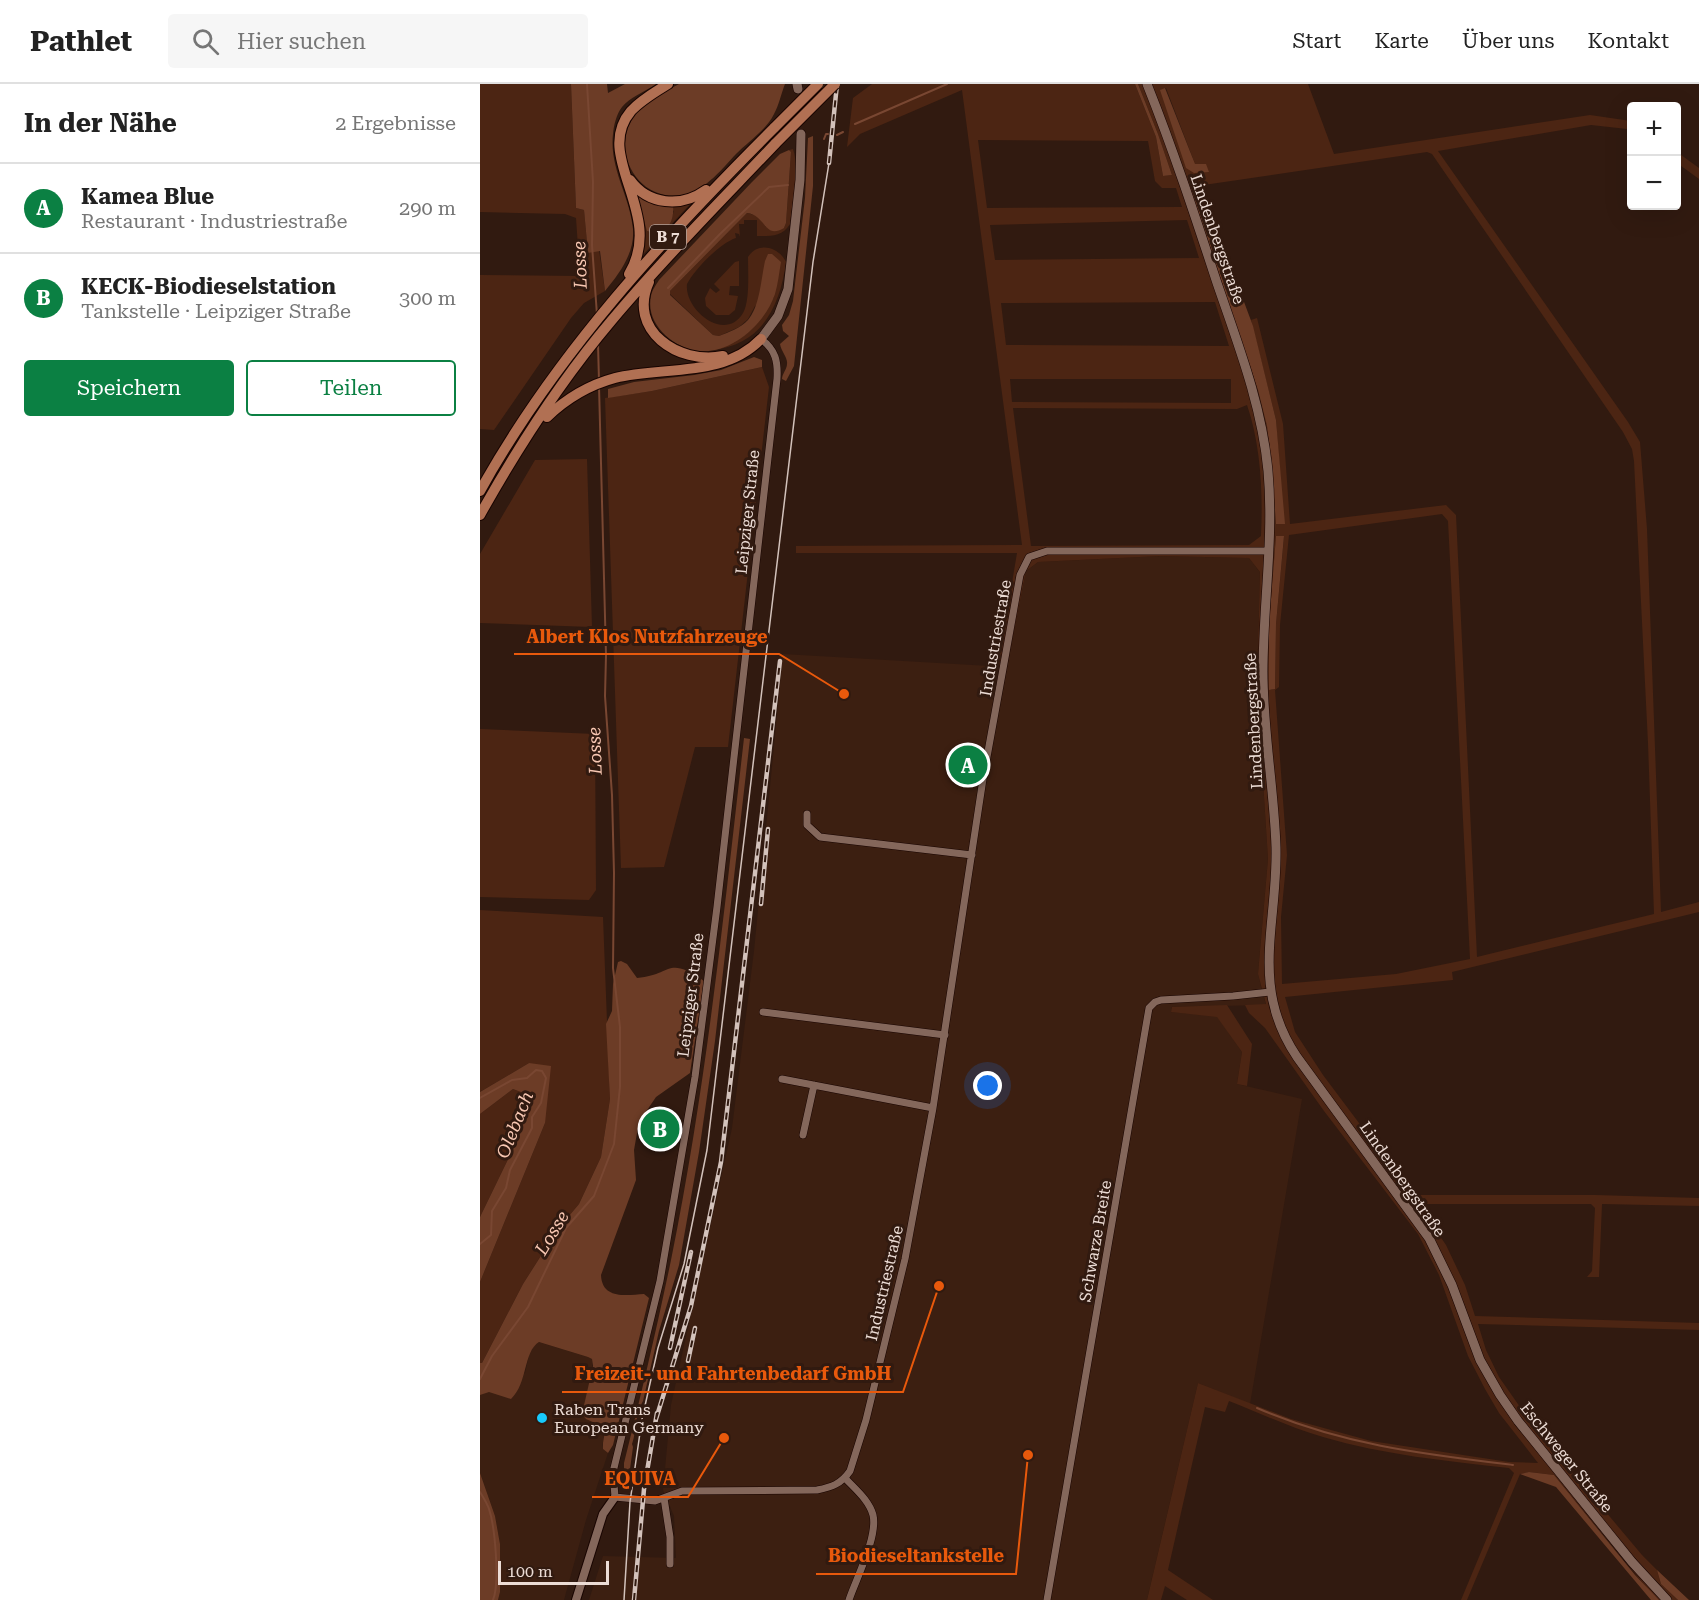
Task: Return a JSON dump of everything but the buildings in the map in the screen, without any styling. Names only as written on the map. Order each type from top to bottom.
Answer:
[{"type":"highway","points":[[611,301],[634,264],[641,238],[638,213],[620,156],[619,142],[627,117],[639,103],[668,84]]},
{"type":"highway","name":"B 7","points":[[480,491],[523,420],[581,338],[611,301],[724,178],[818,84]]},
{"type":"highway","name":"B 7","points":[[480,515],[530,434],[582,358],[611,321],[652,273],[835,84]]},
{"type":"highway","points":[[624,170],[640,191],[651,197],[667,201],[692,198],[724,178]]},
{"type":"highway","points":[[652,273],[644,293],[644,310],[652,330],[670,348],[693,357],[709,358],[732,354],[761,339]]},
{"type":"highway","points":[[530,434],[556,408],[584,390],[616,378],[714,365],[743,354],[761,339]]},
{"type":"main road","name":"Lindenbergstraße","points":[[1147,84],[1175,159],[1253,393],[1268,473],[1268,551],[1263,675],[1276,848],[1269,952],[1270,992],[1292,1050],[1429,1238],[1447,1273],[1465,1319]]},
{"type":"main road","points":[[761,339],[778,316],[788,289],[800,180],[801,134]]},
{"type":"main road","name":"Eschweger Straße","points":[[1465,1319],[1483,1366],[1507,1406],[1638,1569],[1667,1600]]},
{"type":"street","name":"Leipziger Straße","points":[[615,1497],[613,1472],[660,1281],[695,1077],[717,907],[777,380],[776,358],[771,347],[761,339]]},
{"type":"street","name":"Industriestraße","points":[[845,1478],[857,1452],[866,1420],[899,1282],[933,1108],[985,769],[1020,575],[1029,557],[1047,551],[1268,551]]},
{"type":"street","points":[[807,814],[807,825],[820,837],[972,855]]},
{"type":"street","name":"Schwarze Breite","points":[[1047,1600],[1149,1008],[1161,1000],[1270,992]]},
{"type":"street","points":[[763,1012],[945,1035]]},
{"type":"street","points":[[782,1079],[933,1108]]},
{"type":"street","points":[[803,1135],[814,1085]]},
{"type":"street","points":[[576,1600],[603,1514],[615,1497],[655,1501],[682,1491],[817,1490],[835,1486],[845,1478],[863,1496],[873,1514],[870,1540],[849,1600]]},
{"type":"street","points":[[663,1498],[670,1538],[670,1564]]},
{"type":"shaded area","points":[[480,84],[571,84],[576,208],[584,210],[588,253],[599,250],[605,291],[584,303],[571,318],[494,430],[480,429],[480,275],[580,276],[576,218],[565,214],[480,212]]},
{"type":"shaded area","points":[[571,84],[607,84],[608,93],[625,84],[656,84],[625,104],[618,113],[615,124],[614,159],[631,217],[633,238],[625,263],[605,291],[600,251],[588,253],[584,210],[576,208]]},
{"type":"shaded area","points":[[679,84],[785,84],[771,120],[720,172],[708,183],[694,191],[671,196],[657,193],[644,186],[635,175],[628,163],[625,148],[626,134],[632,119],[641,108]]},
{"type":"shaded area","points":[[872,84],[1135,84],[1156,137],[1163,176],[1172,175],[1138,84],[1308,84],[1334,154],[1590,115],[1627,120],[1627,129],[1591,125],[1438,151],[1640,442],[1647,529],[1661,912],[1699,902],[1699,912],[1452,972],[1453,980],[1285,997],[1295,1032],[1323,1075],[1413,1195],[1595,1195],[1699,1198],[1699,1206],[1602,1204],[1599,1277],[1587,1277],[1592,1271],[1595,1208],[1591,1204],[1418,1204],[1446,1245],[1465,1285],[1475,1316],[1699,1323],[1699,1330],[1478,1324],[1486,1350],[1499,1377],[1532,1424],[1657,1570],[1661,1584],[1678,1600],[1659,1600],[1651,1593],[1554,1475],[1529,1472],[1520,1474],[1467,1600],[1461,1600],[1514,1473],[1509,1468],[1416,1457],[1346,1443],[1299,1429],[1229,1401],[1225,1412],[1205,1407],[1168,1570],[1213,1600],[1187,1600],[1165,1586],[1161,1600],[1147,1600],[1198,1383],[1291,1419],[1371,1441],[1509,1462],[1538,1463],[1499,1413],[1485,1389],[1468,1356],[1439,1275],[1418,1234],[1324,1111],[1265,1028],[1249,1013],[1245,1005],[1266,1004],[1258,974],[1268,859],[1257,686],[1260,572],[1249,558],[1160,556],[1038,562],[1026,571],[1007,667],[998,666],[1017,553],[796,553],[796,546],[1022,545],[962,90],[860,134],[847,147],[853,98]],"holes":[[[1166,88],[1195,164],[1161,90]],[[978,140],[1148,141],[1155,181],[1162,188],[1176,188],[1182,207],[987,208]],[[1427,152],[1432,154],[1623,432],[1632,449],[1634,461],[1654,914],[1477,957],[1456,515],[1446,505],[1290,524],[1283,424],[1257,318],[1251,320],[1276,420],[1284,524],[1276,524],[1267,426],[1258,390],[1190,187]],[[1187,220],[1199,258],[995,260],[990,225]],[[1215,302],[1229,346],[1006,345],[1001,303]],[[1010,379],[1231,379],[1231,403],[1012,402]],[[1247,405],[1260,470],[1261,536],[1249,545],[1031,546],[1013,408],[1237,409]],[[1442,514],[1448,521],[1470,959],[1396,974],[1282,984],[1281,917],[1287,855],[1275,690],[1279,687],[1280,625],[1289,535]],[[1276,536],[1284,537],[1276,624],[1275,689],[1269,690],[1269,624]]]},
{"type":"shaded area","points":[[1135,84],[1138,84],[1172,175],[1163,176],[1156,137]]},
{"type":"shaded area","points":[[1165,88],[1195,164],[1206,164],[1209,172],[1194,173],[1186,168],[1160,90]]},
{"type":"shaded area","points":[[813,136],[813,186],[794,366],[786,381],[782,379],[787,362],[780,344],[789,336],[783,331],[782,325],[789,315],[793,301],[805,198],[808,138]]},
{"type":"shaded area","points":[[793,149],[796,166],[795,186],[790,224],[787,228],[776,235],[757,236],[757,220],[744,220],[744,224],[739,224],[740,237],[735,233],[736,238],[708,257],[687,284],[692,304],[699,313],[707,320],[726,325],[735,321],[745,308],[748,257],[752,252],[768,248],[779,253],[786,262],[779,294],[765,321],[743,341],[711,350],[733,342],[749,331],[762,317],[774,297],[755,306],[748,319],[739,327],[719,336],[713,335],[670,294],[670,291],[747,213],[758,216],[766,227],[784,228],[791,152],[789,150]]},
{"type":"shaded area","points":[[789,150],[791,152],[784,228],[772,231],[758,218],[747,213],[670,291],[670,295],[713,335],[719,336],[735,330],[752,314],[758,300],[765,261],[768,254],[772,254],[781,262],[776,290],[770,305],[755,326],[734,343],[710,351],[697,351],[679,345],[663,332],[652,316],[650,306],[654,288],[752,182],[780,154]]},
{"type":"shaded area","points":[[1681,155],[1699,168],[1699,179],[1681,166]]},
{"type":"shaded area","points":[[630,184],[640,192],[693,201],[640,258]],"holes":[[[664,204],[674,211],[665,228],[657,232],[647,231]]]},
{"type":"shaded area","points":[[1200,184],[1253,326],[1276,420],[1285,524],[1276,524],[1267,426],[1258,390],[1190,187]]},
{"type":"shaded area","points":[[638,194],[668,207],[673,206],[672,220],[666,228],[653,233],[647,231]]},
{"type":"shaded area","points":[[739,261],[739,286],[730,286],[729,295],[738,296],[735,310],[729,315],[716,315],[706,306],[705,298],[710,288],[716,293],[720,290],[714,284],[735,262]]},
{"type":"shaded area","points":[[754,357],[762,360],[762,367],[652,391],[608,398],[608,389],[634,382],[721,370]]},
{"type":"shaded area","points":[[762,367],[769,387],[728,747],[695,747],[664,867],[621,868],[605,398],[652,391]]},
{"type":"shaded area","points":[[587,459],[592,627],[480,623],[480,554],[535,460]]},
{"type":"shaded area","points":[[1276,536],[1284,536],[1276,624],[1275,689],[1269,690],[1269,624]]},
{"type":"shaded area","points":[[1160,556],[1249,558],[1260,572],[1257,686],[1268,859],[1258,974],[1266,1005],[1172,1007],[1171,1012],[1217,1016],[1242,1052],[1237,1084],[1302,1099],[1250,1404],[1198,1383],[1147,1600],[589,1600],[603,1556],[676,1558],[674,1516],[663,1490],[671,1405],[732,1128],[754,951],[783,654],[1007,667],[1026,571],[1038,562]]},
{"type":"shaded area","points":[[480,729],[595,734],[596,890],[589,900],[480,897]]},
{"type":"shaded area","points":[[744,738],[750,739],[715,1041],[699,1152],[679,1265],[659,1331],[639,1411],[632,1444],[630,1469],[624,1479],[624,1463],[666,1285],[694,1130],[713,1000]]},
{"type":"shaded area","points":[[480,910],[603,917],[610,1099],[601,1157],[579,1204],[558,1229],[523,1284],[482,1363],[480,1363],[480,1282],[545,1123],[529,1063],[480,1092]]},
{"type":"shaded area","points":[[618,962],[627,964],[637,978],[676,968],[692,973],[704,981],[690,1073],[656,1097],[639,1122],[634,1150],[636,1180],[601,1275],[602,1283],[611,1292],[623,1295],[644,1294],[649,1298],[613,1445],[608,1453],[603,1449],[604,1427],[586,1419],[582,1414],[593,1366],[592,1359],[539,1342],[530,1353],[520,1385],[511,1399],[489,1392],[480,1395],[480,1363],[523,1284],[558,1229],[579,1204],[601,1157],[610,1099],[606,1024],[612,1011],[613,984]]},
{"type":"shaded area","points":[[1227,1005],[1252,1044],[1247,1086],[1237,1084],[1242,1052],[1217,1017],[1171,1012],[1172,1007]]},
{"type":"shaded area","points":[[529,1063],[551,1066],[545,1123],[480,1282],[480,1217],[515,1145],[531,1096],[513,1089],[480,1114],[480,1092]]},
{"type":"shaded area","points":[[513,1089],[531,1096],[515,1145],[480,1217],[480,1114]]},
{"type":"shaded area","points":[[539,1342],[592,1359],[592,1422],[604,1427],[606,1433],[602,1446],[608,1453],[586,1520],[564,1600],[498,1600],[500,1544],[495,1516],[480,1473],[480,1395],[525,1373],[529,1355],[534,1345]]},
{"type":"shaded area","points":[[1529,1472],[1554,1475],[1635,1575],[1659,1600],[1651,1600],[1556,1487],[1520,1474]]},
{"type":"shaded area","points":[[480,1473],[495,1516],[500,1544],[498,1600],[480,1600]]},
{"type":"shaded area","points":[[1657,1570],[1689,1600],[1678,1600],[1661,1584]]},
{"type":"waterway","name":"Losse","points":[[587,84],[593,182],[592,245],[597,315]]},
{"type":"waterway","points":[[855,124],[947,84]]},
{"type":"waterway","points":[[837,135],[843,132]]},
{"type":"waterway","points":[[824,139],[828,134]]},
{"type":"waterway","points":[[668,288],[769,187],[788,185]]},
{"type":"waterway","name":"Losse","points":[[598,344],[599,381]]},
{"type":"waterway","name":"Losse","points":[[480,1379],[492,1356],[528,1307],[566,1228],[594,1196],[614,1144],[620,1087],[620,1027],[613,968],[614,873],[612,795],[605,696],[599,386]]},
{"type":"waterway","name":"Olebach","points":[[480,1098],[512,1080],[527,1078],[536,1070],[542,1071],[546,1078],[541,1103],[532,1117],[532,1128],[510,1170],[506,1188],[492,1211],[491,1235],[480,1244]]},
{"type":"waterway","points":[[1257,1408],[1320,1431],[1383,1446],[1513,1465]]},
{"type":"waterway","name":"Losse","points":[[480,1492],[489,1509],[495,1541],[496,1581],[493,1600]]},
{"type":"tram line","points":[[624,1600],[630,1502],[642,1419],[658,1348],[684,1264],[707,1150],[813,262],[829,163]]},
{"type":"railway","points":[[829,163],[837,84]]},
{"type":"railway","points":[[656,1419],[691,1306],[721,1162],[780,661]]},
{"type":"railway","points":[[761,904],[768,829]]},
{"type":"railway","points":[[670,1348],[691,1252]]},
{"type":"railway","points":[[688,1361],[695,1328]]},
{"type":"railway","points":[[634,1600],[644,1489],[657,1413]]},
{"type":"place","name":"Albert Klos Nutzfahrzeuge","points":[[844,694]]},
{"type":"place","name":"Kamea Blue","points":[[968,765]]},
{"type":"place","name":"KECK-Biodieselstation","points":[[660,1129]]},
{"type":"place","name":"Freizeit- und Fahrtenbedarf GmbH","points":[[939,1286]]},
{"type":"place","name":"Raben Trans European Germany","points":[[542,1418]]},
{"type":"place","name":"EQUIVA","points":[[724,1438]]},
{"type":"place","name":"Biodieseltankstelle","points":[[1028,1455]]}]
